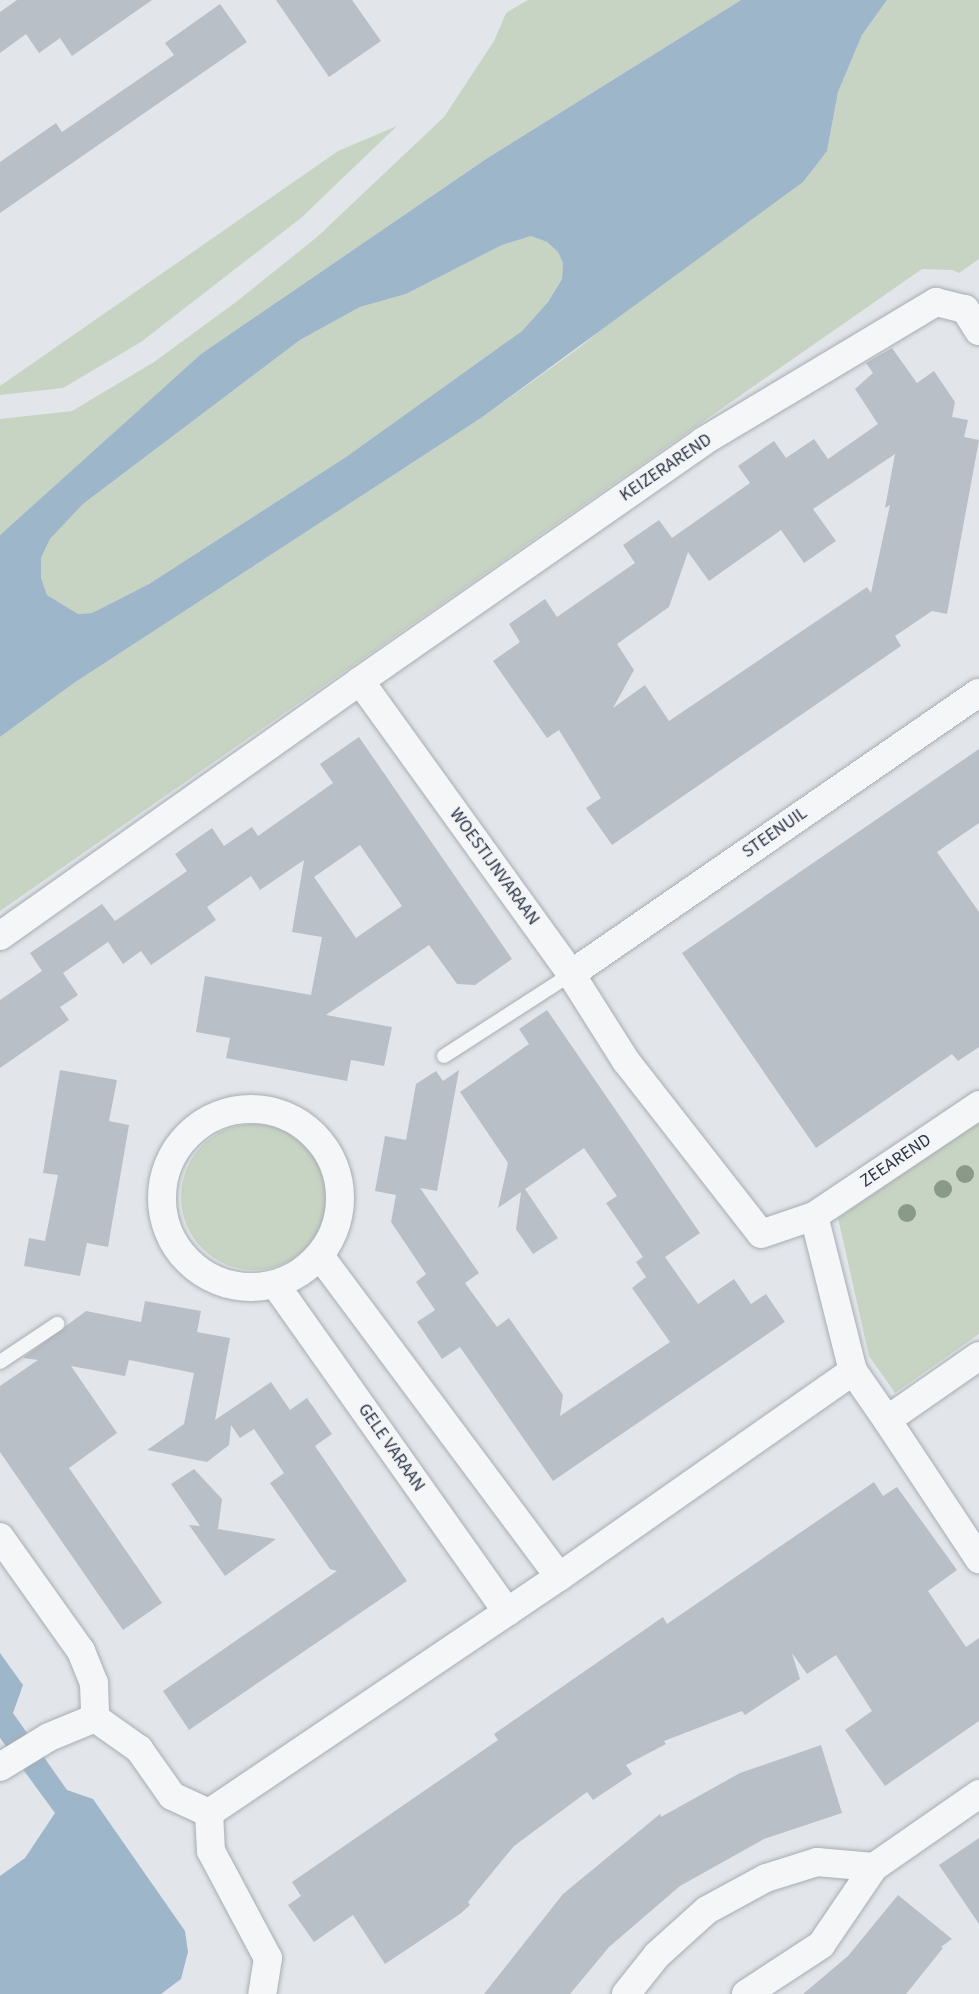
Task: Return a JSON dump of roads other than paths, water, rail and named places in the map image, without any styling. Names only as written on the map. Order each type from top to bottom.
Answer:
[{"type":"street","name":"KEIZERAREND","points":[[360,681],[702,441],[936,302],[965,309],[979,332]]},
{"type":"street","points":[[0,936],[360,681]]},
{"type":"street","name":"WOESTIJNVARAAN","points":[[360,681],[571,974],[626,1061],[761,1234],[814,1216]]},
{"type":"street","name":"STEENUIL","points":[[571,974],[979,693]]},
{"type":"street","name":"ZEEAREND","points":[[814,1216],[979,1105]]},
{"type":"street","points":[[251,1107],[280,1113],[306,1126],[326,1148],[338,1175],[341,1204],[334,1232],[320,1256],[296,1276],[275,1284],[239,1287],[211,1279],[188,1262],[170,1237],[162,1208],[164,1178],[175,1150],[195,1128],[222,1113],[251,1107]]},
{"type":"street","points":[[814,1216],[853,1371],[979,1559]]},
{"type":"street","points":[[320,1256],[559,1577]]},
{"type":"street","name":"GELE VARAAN","points":[[275,1284],[507,1612]]},
{"type":"street","points":[[887,1420],[979,1356]]},
{"type":"street","points":[[209,1814],[559,1577],[853,1371]]},
{"type":"street","points":[[0,1538],[81,1652],[94,1683],[95,1718]]},
{"type":"street","points":[[95,1718],[139,1749],[172,1796],[209,1814]]},
{"type":"street","points":[[0,1767],[49,1737],[95,1718]]},
{"type":"street","points":[[746,1994],[821,1945],[874,1867],[979,1794]]},
{"type":"street","points":[[209,1814],[211,1851],[268,1958],[262,1994]]},
{"type":"street","points":[[626,1994],[657,1955],[707,1910],[766,1878],[817,1862],[874,1867]]},
{"type":"lane","points":[[444,1056],[571,974]]},
{"type":"lane","points":[[0,1362],[57,1324]]},
{"type":"water","points":[[741,0],[887,0],[862,35],[838,92],[827,151],[803,182],[481,418],[74,683],[0,737],[0,535],[201,354],[486,159]],"holes":[[[531,236],[547,242],[558,252],[563,263],[562,279],[548,302],[522,331],[346,457],[149,584],[92,613],[78,614],[47,595],[41,578],[41,558],[50,539],[83,504],[300,340],[360,307],[406,294],[502,245]]]},
{"type":"water","points":[[0,1653],[23,1685],[13,1713],[67,1790],[93,1799],[185,1931],[188,1952],[181,1979],[161,1994],[0,1994],[0,1876],[25,1858],[55,1813],[0,1738]]}]
